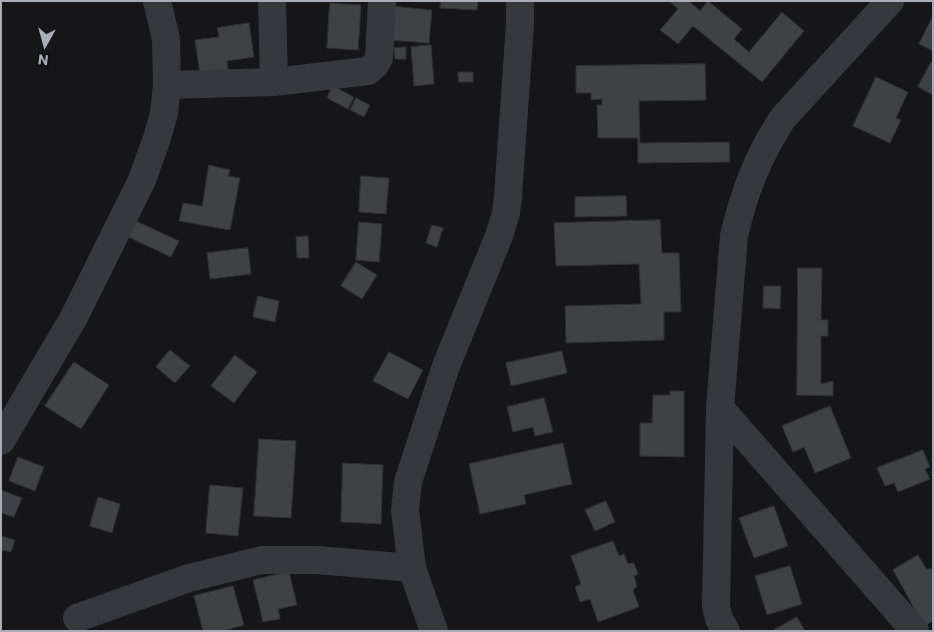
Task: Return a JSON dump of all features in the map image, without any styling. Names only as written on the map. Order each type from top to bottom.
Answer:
[{"type":"street","points":[[1,441],[74,317],[142,180],[157,138],[164,113],[167,85],[166,39],[157,1]]},
{"type":"street","points":[[272,1],[274,82]]},
{"type":"street","points":[[167,85],[274,82],[368,71],[379,58],[382,1]]},
{"type":"street","points":[[434,631],[412,568],[406,510],[408,482],[435,396],[506,213],[520,34],[520,1]]},
{"type":"street","points":[[726,631],[719,618],[716,606],[720,408],[734,236],[740,210],[751,174],[770,137],[783,118],[890,1]]},
{"type":"street","points":[[720,408],[915,631]]},
{"type":"street","points":[[77,618],[189,578],[262,560],[317,560],[412,568]]},
{"type":"building","points":[[441,1],[478,1],[477,10],[440,8]]},
{"type":"building","points":[[669,1],[689,1],[700,11],[708,1],[742,29],[734,39],[749,52],[782,12],[804,31],[762,82],[693,26],[678,44],[660,30],[678,9]]},
{"type":"building","points":[[330,3],[361,5],[358,50],[327,48]]},
{"type":"building","points":[[390,6],[432,10],[429,43],[387,40]]},
{"type":"building","points":[[933,16],[933,51],[919,44]]},
{"type":"building","points":[[249,23],[254,57],[227,61],[229,78],[201,82],[195,40],[219,37],[217,28]]},
{"type":"building","points":[[431,45],[434,84],[414,86],[411,47]]},
{"type":"building","points":[[406,47],[406,59],[395,59],[394,48]]},
{"type":"building","points":[[931,62],[933,63],[933,95],[918,87]]},
{"type":"building","points":[[705,64],[706,100],[639,101],[640,143],[729,142],[730,162],[638,163],[638,138],[598,138],[597,105],[602,105],[602,99],[591,100],[591,93],[576,93],[576,66]]},
{"type":"building","points":[[458,72],[473,72],[473,82],[459,82]]},
{"type":"building","points":[[876,77],[908,92],[896,118],[901,120],[890,143],[853,126]]},
{"type":"building","points":[[333,86],[354,97],[348,109],[327,98]]},
{"type":"building","points":[[356,98],[370,105],[364,117],[350,110]]},
{"type":"building","points":[[209,165],[230,170],[228,176],[240,178],[230,230],[179,221],[183,203],[202,206]]},
{"type":"building","points":[[361,176],[389,178],[386,214],[359,212]]},
{"type":"building","points":[[626,196],[627,216],[575,217],[575,197]]},
{"type":"building","points":[[134,220],[179,241],[171,257],[126,236]]},
{"type":"building","points":[[660,220],[662,253],[679,253],[681,312],[664,312],[664,340],[566,343],[565,306],[641,304],[639,264],[556,266],[554,223]]},
{"type":"building","points":[[359,222],[382,224],[379,262],[356,260]]},
{"type":"building","points":[[432,225],[443,228],[437,247],[426,243]]},
{"type":"building","points":[[308,236],[309,258],[297,258],[296,237]]},
{"type":"building","points":[[248,248],[251,274],[210,279],[207,253]]},
{"type":"building","points":[[356,262],[377,275],[362,299],[341,286]]},
{"type":"building","points":[[798,268],[822,268],[821,320],[828,320],[828,336],[821,336],[821,384],[833,381],[833,396],[797,395]]},
{"type":"building","points":[[764,286],[781,286],[780,309],[763,308]]},
{"type":"building","points":[[258,296],[279,301],[275,322],[253,317]]},
{"type":"building","points":[[170,350],[190,366],[175,383],[156,367]]},
{"type":"building","points":[[562,351],[567,373],[511,386],[506,363]]},
{"type":"building","points":[[389,352],[423,370],[408,399],[373,381]]},
{"type":"building","points":[[235,355],[257,372],[234,403],[211,386]]},
{"type":"building","points":[[74,362],[109,385],[81,429],[45,406]]},
{"type":"building","points":[[670,391],[684,391],[684,457],[640,456],[640,423],[652,423],[653,395],[670,395]]},
{"type":"building","points":[[544,398],[553,432],[535,436],[533,427],[513,432],[507,407]]},
{"type":"building","points":[[830,406],[851,458],[815,473],[804,447],[793,452],[782,426]]},
{"type":"building","points":[[259,439],[296,441],[291,518],[254,516]]},
{"type":"building","points":[[563,443],[572,484],[524,495],[526,504],[480,514],[469,464]]},
{"type":"building","points":[[923,450],[930,467],[925,469],[930,479],[898,492],[894,483],[885,486],[877,468]]},
{"type":"building","points":[[18,457],[44,467],[35,491],[9,481]]},
{"type":"building","points":[[343,463],[383,465],[381,524],[341,522]]},
{"type":"building","points":[[210,485],[243,488],[238,536],[206,533]]},
{"type":"building","points":[[1,490],[22,498],[14,517],[1,513]]},
{"type":"building","points":[[98,497],[120,504],[112,533],[90,526]]},
{"type":"building","points":[[606,501],[615,522],[595,531],[585,510]]},
{"type":"building","points":[[774,506],[788,546],[754,558],[739,518]]},
{"type":"building","points":[[1,536],[15,540],[11,552],[3,550],[1,555]]},
{"type":"building","points":[[613,541],[619,556],[624,554],[628,564],[634,563],[638,574],[634,576],[637,586],[633,590],[639,607],[598,622],[590,599],[580,602],[575,587],[581,584],[571,556]]},
{"type":"building","points":[[918,555],[927,570],[931,568],[933,571],[933,621],[924,626],[893,570]]},
{"type":"building","points":[[790,566],[802,604],[767,615],[755,576]]},
{"type":"building","points":[[289,572],[297,605],[278,609],[280,619],[263,622],[253,580]]},
{"type":"building","points":[[233,586],[244,625],[222,631],[203,631],[194,596]]},
{"type":"building","points":[[797,617],[805,631],[772,631]]}]
